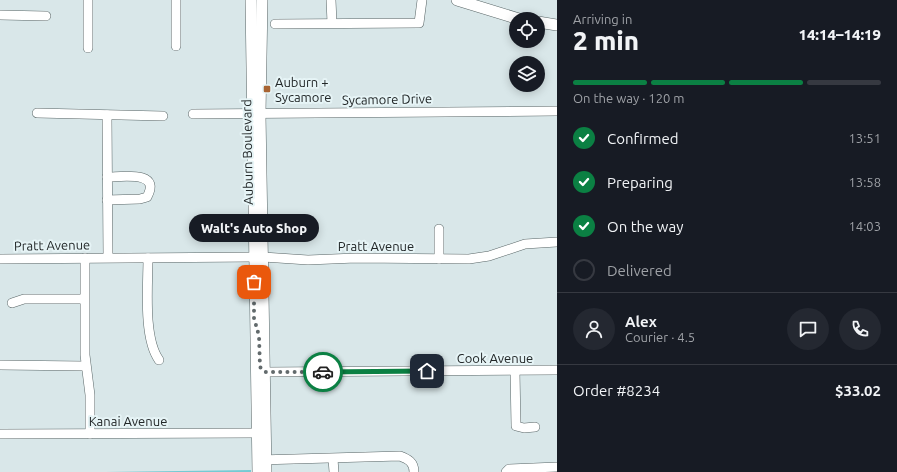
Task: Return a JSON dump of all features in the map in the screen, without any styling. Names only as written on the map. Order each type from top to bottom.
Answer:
[{"type":"main road","name":"Auburn Boulevard","points":[[251,0],[256,114],[258,257],[265,372],[262,460],[258,472]]},
{"type":"main road","name":"Auburn Boulevard","points":[[256,114],[262,0]]},
{"type":"main road","points":[[457,0],[509,16]]},
{"type":"main road","points":[[545,23],[557,25]]},
{"type":"main road","name":"Auburn Boulevard","points":[[258,257],[254,318],[257,433],[266,472]]},
{"type":"main road","points":[[254,318],[259,336],[260,367],[265,372]]},
{"type":"street","points":[[88,0],[88,48]]},
{"type":"street","points":[[176,0],[176,46]]},
{"type":"street","points":[[332,0],[332,23]]},
{"type":"street","points":[[275,24],[419,23],[422,0]]},
{"type":"street","points":[[0,15],[46,16]]},
{"type":"street","name":"Sycamore Drive","points":[[194,114],[557,111]]},
{"type":"street","points":[[37,113],[107,116],[162,116]]},
{"type":"street","points":[[107,116],[108,257]]},
{"type":"street","points":[[107,177],[142,176],[150,185],[147,197],[140,199],[107,200]]},
{"type":"street","points":[[439,229],[439,259]]},
{"type":"street","name":"Pratt Avenue","points":[[0,259],[108,257],[258,257],[308,260],[356,258],[481,258],[525,244],[557,242]]},
{"type":"street","points":[[85,258],[85,366],[90,395],[90,434]]},
{"type":"street","points":[[148,258],[149,334],[153,350],[159,360]]},
{"type":"street","points":[[12,303],[24,299],[84,299]]},
{"type":"street","points":[[0,365],[85,366]]},
{"type":"street","points":[[515,370],[516,426],[524,428],[536,427]]},
{"type":"street","name":"Cook Avenue","points":[[265,372],[557,370]]},
{"type":"street","name":"Kanai Avenue","points":[[0,434],[257,433]]},
{"type":"street","points":[[262,460],[400,456],[409,460],[414,469]]},
{"type":"street","points":[[333,459],[334,472]]},
{"type":"street","points":[[506,472],[509,469],[557,467]]},
{"type":"shaded area","points":[[251,470],[251,472],[106,472]]},
{"type":"way so far","points":[[254,282],[254,318],[259,336],[260,367],[265,372],[323,372]]},
{"type":"place","name":"Auburn + Sycamore","points":[[267,89]]},
{"type":"place","name":"Walt's Auto Shop","points":[[254,282]]},
{"type":"route","points":[[323,372],[427,371]]}]
